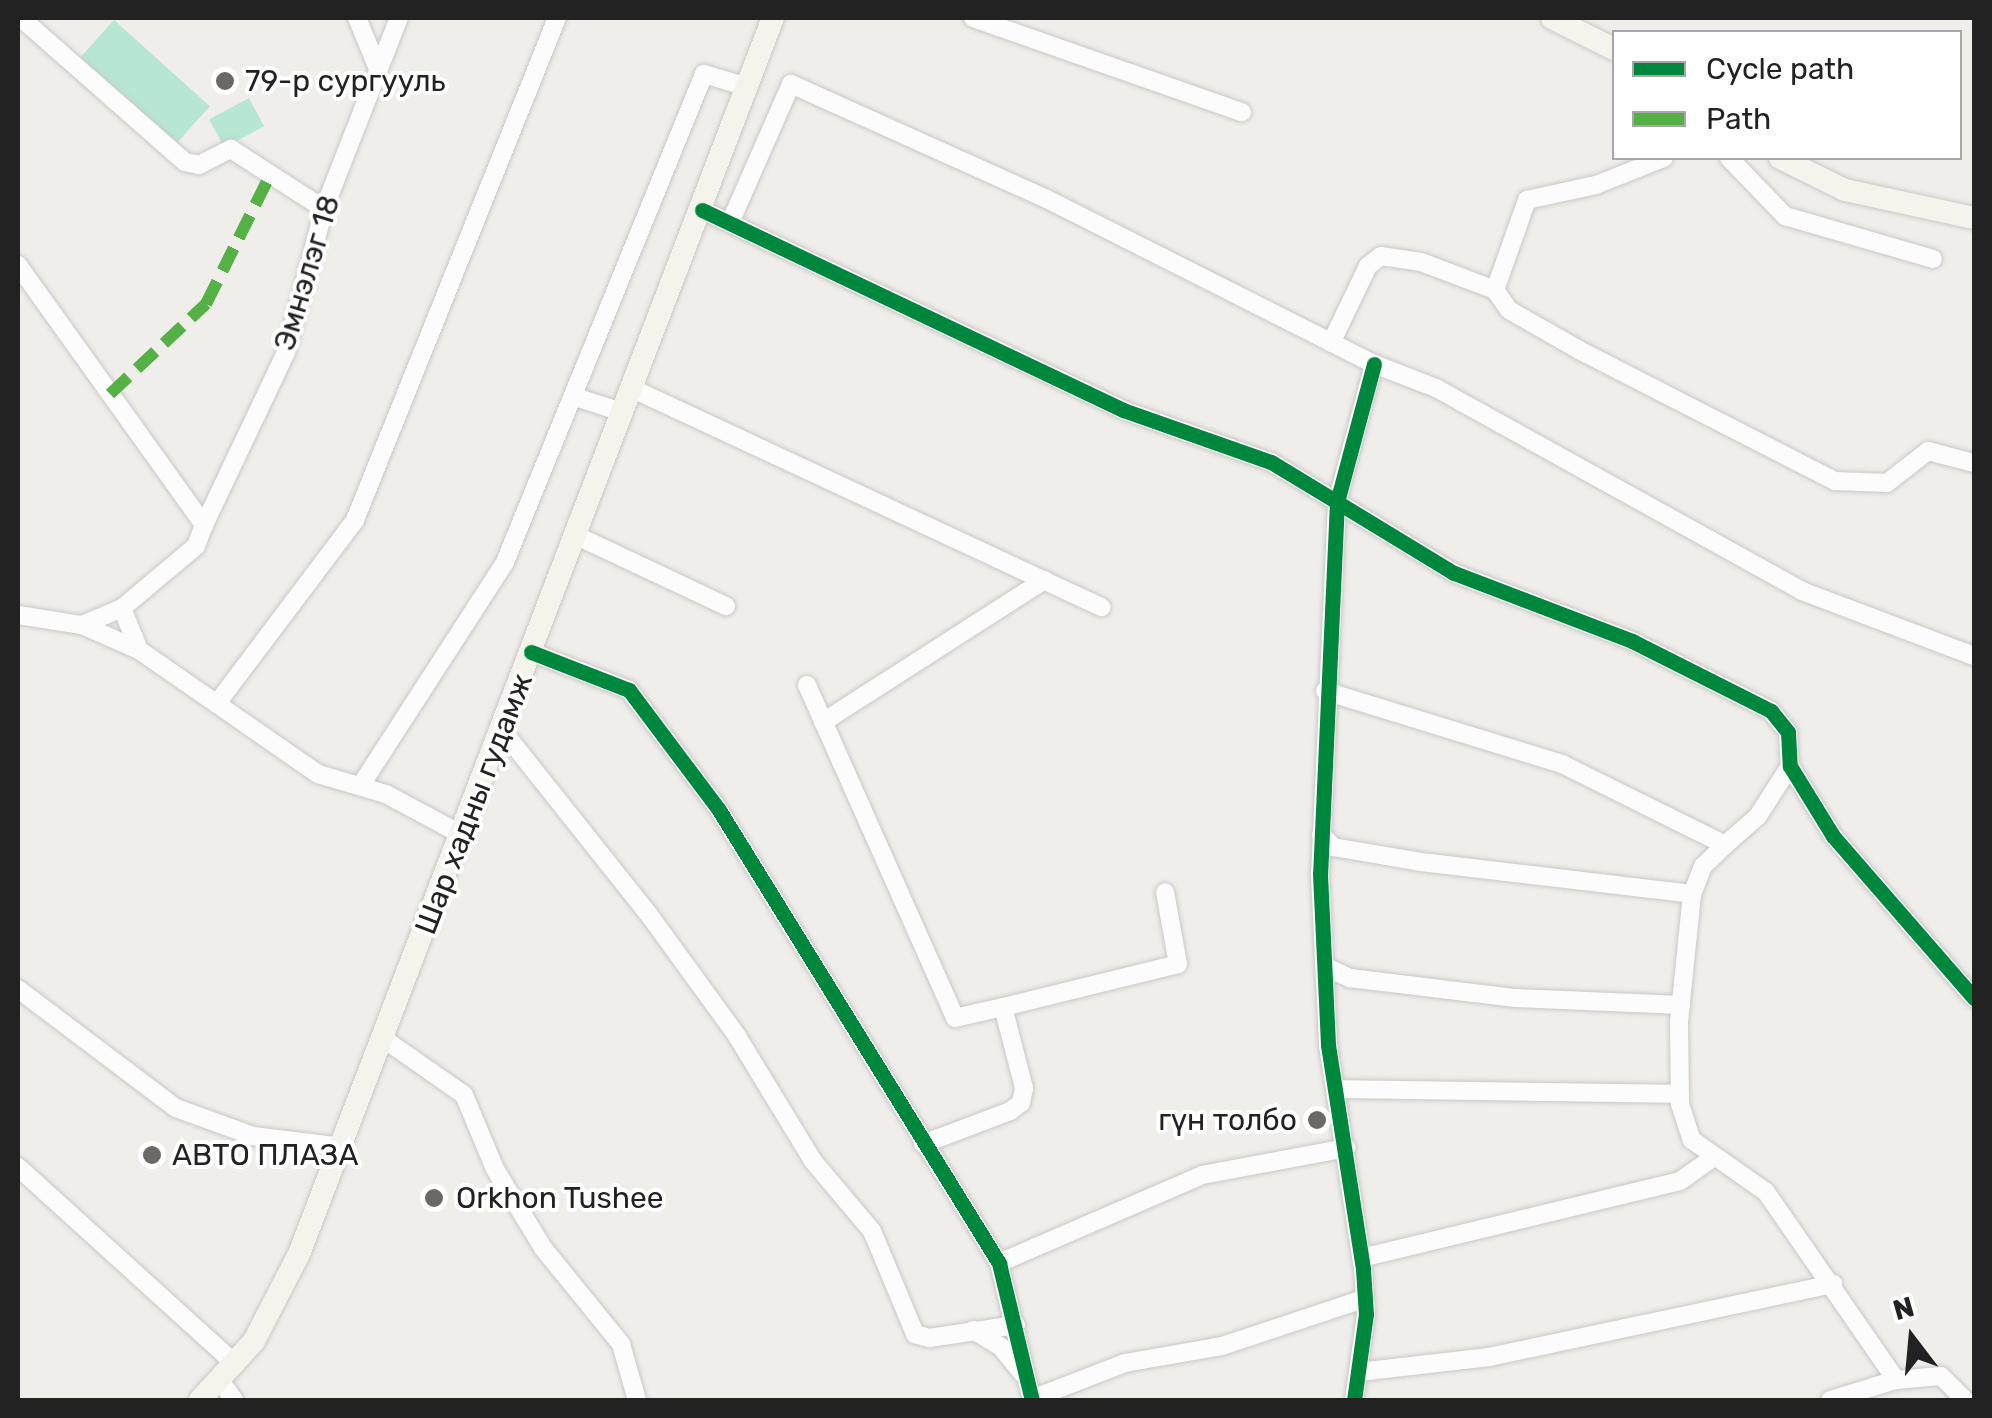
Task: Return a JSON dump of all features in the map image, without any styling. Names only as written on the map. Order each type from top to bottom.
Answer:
[{"type":"main road","name":"Шар хадны гудамж","points":[[200,1400],[230,1382],[274,1308],[342,1148],[773,18]]},
{"type":"main road","points":[[1559,19],[1612,48]]},
{"type":"main road","points":[[1784,160],[1860,195],[1974,218]]},
{"type":"street","points":[[21,18],[185,162],[199,165],[231,149],[324,210]]},
{"type":"street","points":[[357,18],[377,66]]},
{"type":"street","name":"Эмнэлэг 18","points":[[82,625],[122,608],[196,546],[286,352],[324,210],[377,66],[399,18]]},
{"type":"street","points":[[218,702],[356,520],[558,18]]},
{"type":"street","points":[[972,18],[1242,112]]},
{"type":"street","points":[[360,785],[505,562],[704,74],[747,87]]},
{"type":"street","points":[[730,223],[792,84],[1047,199],[1374,364],[1436,388],[1802,591],[1974,656]]},
{"type":"street","points":[[1495,290],[1527,200],[1596,185],[1659,160]]},
{"type":"street","points":[[1730,160],[1784,216],[1933,259]]},
{"type":"street","points":[[702,210],[1123,410],[1271,462],[1482,586],[1616,634],[1735,688],[1782,721],[1791,742],[1790,766],[1758,816],[1703,866],[1692,894],[1681,1005],[1680,1094],[1692,1140],[1766,1192],[1896,1380]]},
{"type":"street","points":[[1332,343],[1368,266],[1381,256],[1421,262],[1495,290],[1509,310],[1578,350],[1835,480],[1887,483],[1928,451],[1974,463]]},
{"type":"street","points":[[18,265],[204,524]]},
{"type":"street","points":[[1354,1400],[1360,1372],[1362,1258],[1336,1089],[1324,966],[1321,834],[1336,502],[1374,364]]},
{"type":"street","points":[[631,388],[1102,607]]},
{"type":"street","points":[[575,397],[622,412]]},
{"type":"street","points":[[576,535],[726,606]]},
{"type":"street","points":[[823,722],[1044,580]]},
{"type":"street","points":[[122,608],[139,650]]},
{"type":"street","points":[[18,615],[82,625],[139,650],[318,774],[360,785],[462,835]]},
{"type":"street","points":[[531,652],[612,678],[651,714],[855,1023],[923,1144],[999,1263],[1032,1400],[1124,1363],[1222,1346],[1363,1299]]},
{"type":"street","points":[[807,685],[954,1018],[1178,964],[1165,892]]},
{"type":"street","points":[[1325,691],[1562,764],[1662,808],[1725,844]]},
{"type":"street","points":[[502,730],[647,912],[737,1036],[813,1161],[872,1231],[914,1334],[929,1338],[969,1328],[1016,1326]]},
{"type":"street","points":[[1790,766],[1863,874],[1974,998]]},
{"type":"street","points":[[1321,834],[1333,847],[1421,862],[1692,894]]},
{"type":"street","points":[[1324,966],[1350,978],[1516,998],[1681,1005]]},
{"type":"street","points":[[18,989],[185,1112],[280,1142],[342,1148]]},
{"type":"street","points":[[923,1144],[1021,1103],[1024,1088],[1003,1007]]},
{"type":"street","points":[[384,1039],[464,1095],[495,1169],[543,1248],[621,1344],[637,1400]]},
{"type":"street","points":[[1336,1089],[1680,1094]]},
{"type":"street","points":[[999,1263],[1186,1180],[1346,1148]]},
{"type":"street","points":[[1362,1258],[1680,1180],[1714,1157]]},
{"type":"street","points":[[18,1166],[230,1382]]},
{"type":"street","points":[[1360,1372],[1490,1358],[1833,1284]]},
{"type":"street","points":[[969,1328],[1001,1346],[1026,1379]]},
{"type":"street","points":[[1830,1400],[1896,1380],[1941,1376],[1962,1390],[1965,1400]]},
{"type":"green space","points":[[114,20],[210,106],[176,143],[81,57]]},
{"type":"green space","points":[[249,98],[264,126],[224,147],[209,119]]},
{"type":"marked path","points":[[110,394],[206,304],[269,177]]},
{"type":"cycle path","points":[[702,210],[1123,410],[1271,462],[1337,502],[1320,874],[1328,1045],[1363,1269],[1366,1314],[1354,1400]]},
{"type":"cycle path","points":[[1374,364],[1337,502],[1454,573],[1632,641],[1771,711],[1788,732],[1790,766],[1833,836],[1974,998]]},
{"type":"cycle path","points":[[531,652],[629,690],[719,810],[999,1263],[1032,1400]]},
{"type":"place","name":"79-р сургууль","points":[[225,81]]},
{"type":"place","name":"гүн толбо","points":[[1317,1120]]},
{"type":"place","name":"АВТО ПЛАЗА","points":[[152,1155]]},
{"type":"place","name":"Orkhon Tushee","points":[[434,1198]]}]
